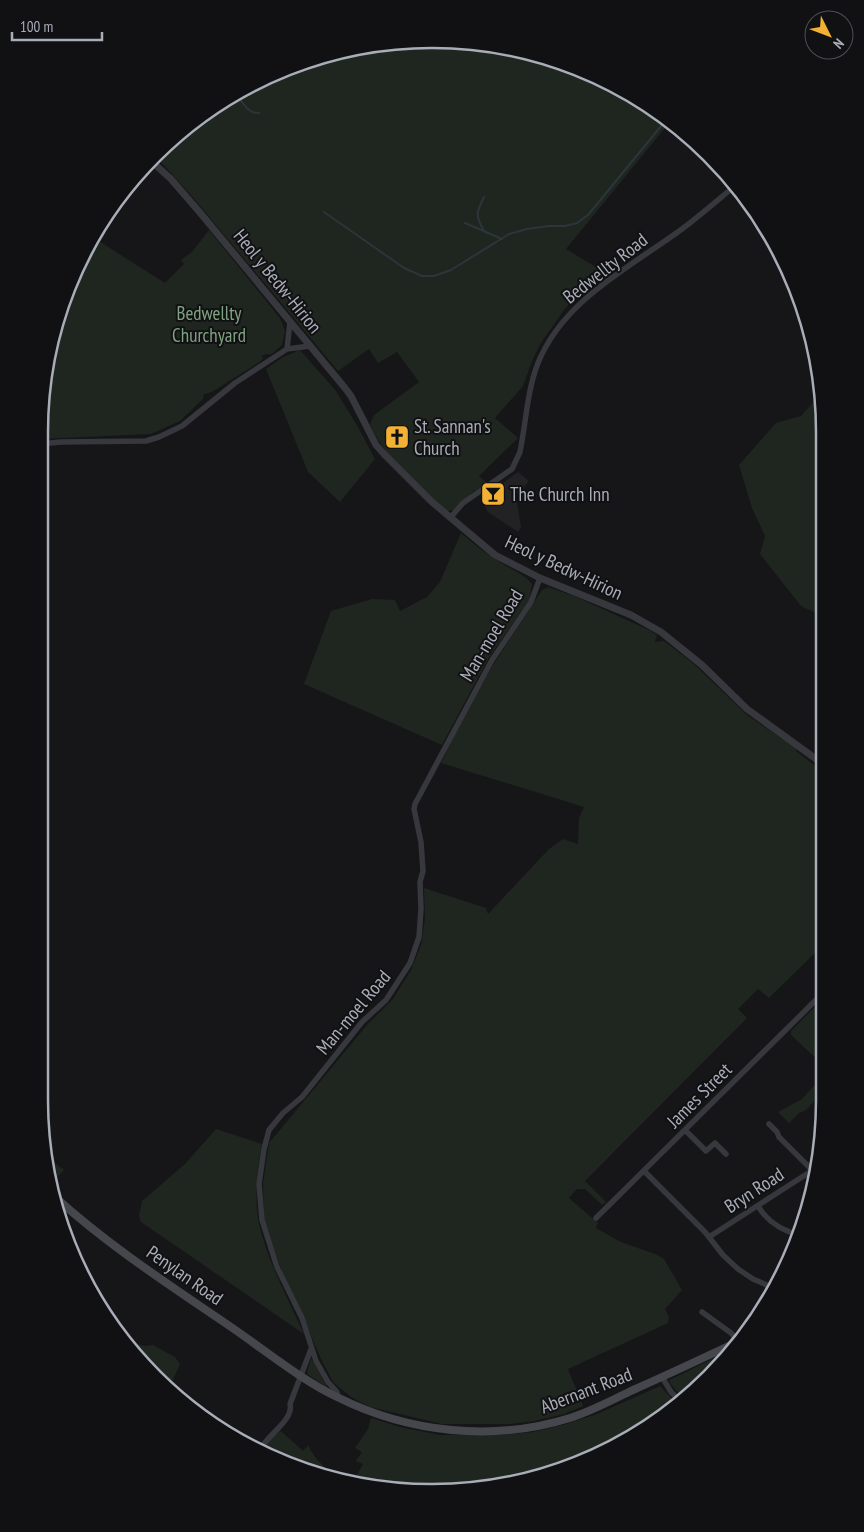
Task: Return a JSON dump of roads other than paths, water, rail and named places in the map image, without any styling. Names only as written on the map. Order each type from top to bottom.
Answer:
[{"type":"main road","name":"Penylan Road","points":[[62,1203],[93,1231],[301,1376]]},
{"type":"main road","name":"Abernant Road","points":[[301,1376],[338,1398],[369,1411],[405,1422],[439,1429],[486,1431],[539,1425],[571,1417],[727,1346]]},
{"type":"street","name":"Heol y Bedw-Hirion","points":[[155,165],[171,179],[202,215],[351,396],[376,445],[450,518],[495,555],[540,578],[630,616],[661,632],[702,665],[747,708],[816,759]]},
{"type":"street","name":"Bedwellty Road","points":[[450,518],[463,503],[512,469],[517,460],[524,433],[531,387],[538,363],[546,347],[570,313],[608,280],[686,226],[730,190]]},
{"type":"street","points":[[287,349],[290,322]]},
{"type":"street","points":[[48,443],[146,441],[159,437],[182,426],[235,383],[287,349],[310,346]]},
{"type":"street","name":"Man-moel Road","points":[[338,1398],[337,1392],[322,1372],[311,1349],[302,1318],[277,1267],[262,1220],[259,1184],[264,1148],[269,1130],[283,1113],[302,1097],[362,1022],[386,1000],[410,963],[419,937],[420,882],[423,870],[423,859],[414,810],[415,804],[492,660],[531,602],[540,578]]},
{"type":"street","name":"James Street","points":[[596,1218],[816,1000]]},
{"type":"street","points":[[769,1124],[779,1137],[810,1166]]},
{"type":"street","points":[[685,1130],[706,1151],[715,1143],[726,1154]]},
{"type":"street","points":[[644,1171],[738,1269],[753,1279],[768,1286]]},
{"type":"street","name":"Bryn Road","points":[[709,1237],[809,1172]]},
{"type":"street","points":[[758,1206],[772,1222],[780,1228],[793,1233]]},
{"type":"street","points":[[702,1312],[731,1333],[734,1338]]},
{"type":"street","points":[[263,1445],[290,1415],[292,1409],[290,1404],[311,1349]]},
{"type":"street","points":[[662,1377],[676,1397]]},
{"type":"waterway","points":[[240,99],[248,109],[259,113]]},
{"type":"waterway","points":[[324,212],[404,268],[422,276],[434,276],[451,270],[509,234],[527,229],[565,226],[577,223],[588,215],[662,124]]},
{"type":"waterway","points":[[484,197],[479,207],[478,217],[484,231]]},
{"type":"waterway","points":[[465,223],[502,239]]},
{"type":"place","name":"St. Sannan's Church","points":[[397,437]]},
{"type":"place","name":"The Church Inn","points":[[493,494]]},
{"type":"park label","name":"Bedwellty Churchyard","points":[[209,324]]}]
